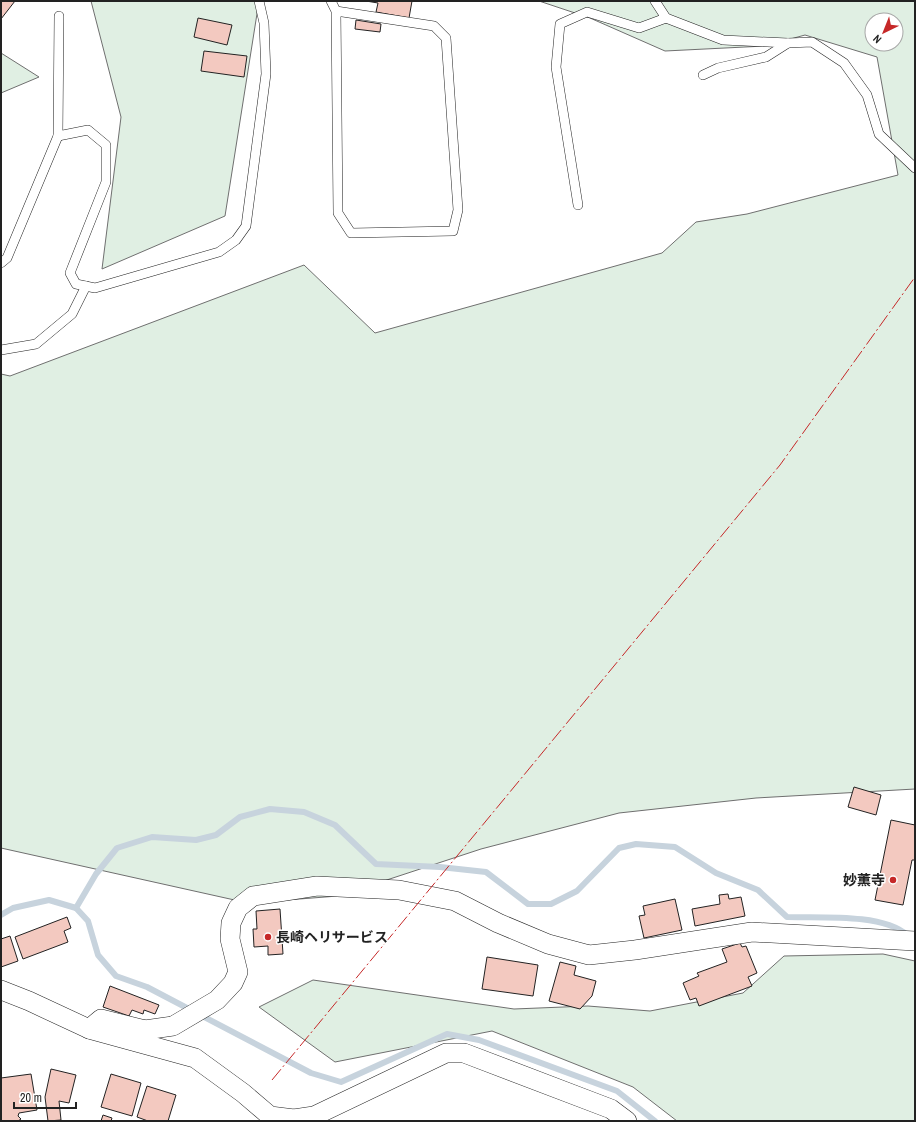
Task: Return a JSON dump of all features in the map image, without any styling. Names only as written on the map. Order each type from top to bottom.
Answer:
[{"type":"street","points":[[89,1029],[101,1019],[145,1030],[173,1026],[211,1004],[217,1000],[233,983],[238,972],[230,939],[231,923],[238,908],[253,896],[317,886],[399,890],[455,901],[498,923],[548,944],[589,955],[635,950],[752,932],[915,941]]},
{"type":"street","points":[[1,990],[29,1001],[89,1029],[195,1058],[243,1093],[270,1116],[294,1119],[314,1116],[446,1053],[464,1053],[611,1109],[626,1121]]},
{"type":"lane","points":[[58,136],[88,130],[106,145],[106,182],[70,272],[76,284],[95,288],[219,252],[236,240],[246,226],[266,74],[264,23],[259,1]]},
{"type":"lane","points":[[331,1],[336,10],[338,213],[351,233],[453,232],[458,210],[446,38],[434,26],[336,10]]},
{"type":"lane","points":[[655,1],[666,18],[723,40],[788,43],[812,42],[844,62],[867,95],[879,134],[915,168]]},
{"type":"lane","points":[[578,205],[556,67],[560,24],[587,12],[640,28],[666,18]]},
{"type":"lane","points":[[1,263],[6,258],[58,136],[59,16]]},
{"type":"lane","points":[[703,75],[718,68],[766,57],[788,43]]},
{"type":"lane","points":[[1,350],[36,344],[72,314],[86,286]]},
{"type":"green space","points":[[91,1],[259,1],[225,216],[102,269],[121,117]]},
{"type":"green space","points":[[539,1],[915,1],[915,789],[756,798],[619,813],[481,849],[338,896],[248,903],[1,848],[1,374],[10,376],[304,265],[375,333],[662,253],[696,222],[747,214],[898,175],[877,57],[805,35],[765,46],[665,51],[590,18]]},
{"type":"green space","points":[[1,53],[39,77],[1,93]]},
{"type":"green space","points":[[883,954],[915,961],[915,1121],[677,1121],[633,1087],[492,1031],[335,1062],[259,1007],[313,980],[514,1009],[588,1006],[650,1011],[743,993],[784,956]]},
{"type":"building","points":[[1,1],[15,1],[1,19]]},
{"type":"building","points":[[366,1],[412,1],[409,18],[376,12],[378,3]]},
{"type":"building","points":[[198,18],[232,25],[227,45],[194,37]]},
{"type":"building","points":[[356,20],[381,24],[380,32],[355,29]]},
{"type":"building","points":[[204,51],[247,56],[244,77],[201,71]]},
{"type":"building","points":[[854,787],[881,795],[876,815],[848,807]]},
{"type":"building","name":"妙薫寺","points":[[891,820],[915,825],[915,860],[912,860],[903,905],[875,900]]},
{"type":"building","points":[[728,894],[729,899],[741,897],[745,916],[695,926],[692,909],[720,904],[719,895]]},
{"type":"building","points":[[675,899],[682,930],[644,938],[639,916],[645,915],[643,906]]},
{"type":"building","name":"長崎ヘリサービス","points":[[280,909],[283,954],[268,955],[268,946],[254,947],[253,929],[257,929],[256,911]]},
{"type":"building","points":[[67,917],[71,928],[64,931],[68,942],[23,959],[15,937]]},
{"type":"building","points":[[10,936],[18,961],[1,967],[1,939]]},
{"type":"building","points":[[740,943],[742,947],[746,946],[757,973],[748,977],[752,986],[699,1006],[696,998],[690,1000],[683,983],[699,976],[697,973],[727,962],[722,949]]},
{"type":"building","points":[[487,957],[538,965],[533,996],[482,989]]},
{"type":"building","points":[[560,962],[576,966],[574,975],[596,981],[592,996],[580,1009],[549,1001]]},
{"type":"building","points":[[110,986],[159,1005],[155,1014],[144,1010],[143,1014],[132,1010],[129,1016],[103,1007]]},
{"type":"building","points":[[51,1069],[76,1075],[69,1103],[59,1101],[61,1120],[48,1121],[45,1097]]},
{"type":"building","points":[[31,1074],[37,1110],[19,1113],[18,1116],[21,1119],[18,1121],[1,1121],[1,1078]]},
{"type":"building","points":[[111,1074],[141,1083],[132,1116],[101,1107]]},
{"type":"building","points":[[147,1086],[176,1095],[168,1121],[148,1121],[137,1117]]},
{"type":"building","points":[[103,1115],[112,1118],[111,1121],[101,1121]]},
{"type":"waterway","points":[[1,915],[13,908],[49,900],[76,908],[96,874],[117,848],[152,837],[196,840],[216,835],[240,817],[270,809],[304,812],[335,825],[376,864],[440,867],[486,872],[528,904],[551,904],[577,891],[619,848],[636,844],[675,847],[716,873],[758,890],[787,917],[832,917],[866,920],[882,923],[896,928],[907,935]]},
{"type":"waterway","points":[[76,908],[88,921],[98,955],[116,976],[147,987],[311,1073],[341,1082],[447,1034],[479,1040],[617,1091],[655,1121]]},
{"type":"power","points":[[272,1080],[780,465],[915,277]]},
{"type":"place","name":"妙薫寺","points":[[893,880]]},
{"type":"place","name":"長崎ヘリサービス","points":[[268,937]]}]
